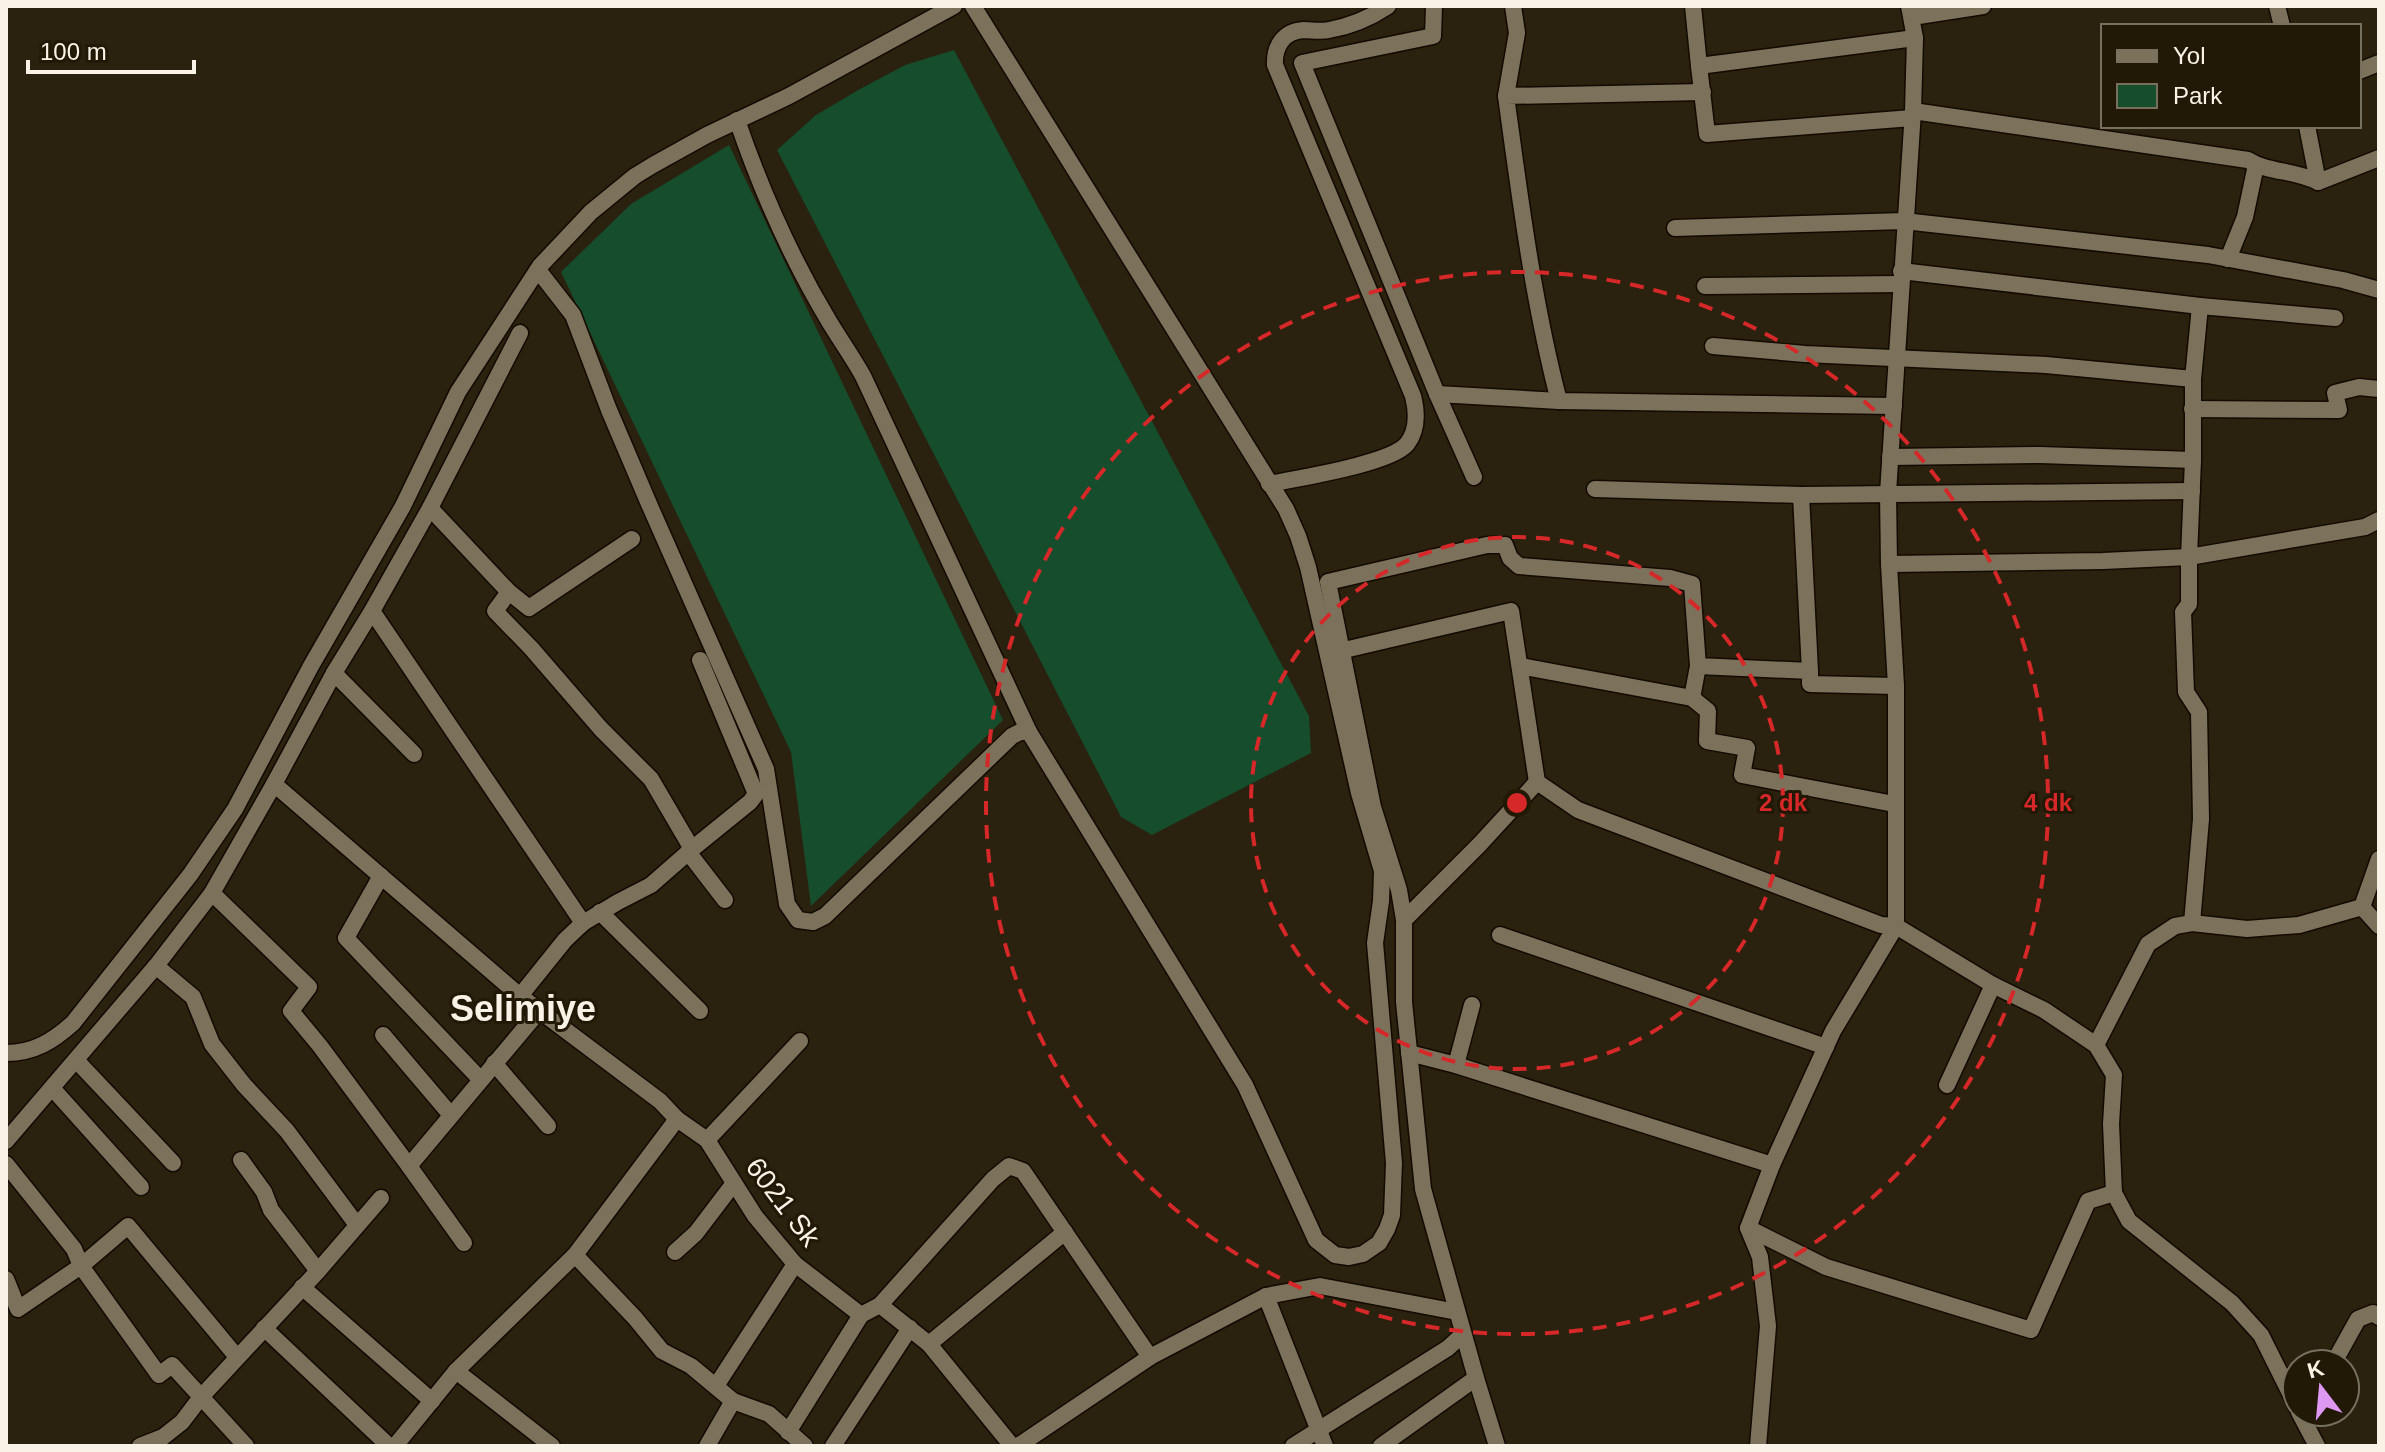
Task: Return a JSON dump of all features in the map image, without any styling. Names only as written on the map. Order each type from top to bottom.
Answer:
[{"type":"street","points":[[6,1053],[25,1051],[48,1043],[73,1023],[212,845],[403,506],[458,392],[538,270],[591,212],[635,176],[954,6]]},
{"type":"street","points":[[737,120],[747,151],[779,223],[830,322],[863,376],[1029,732],[1245,1085],[1316,1240],[1335,1255],[1349,1257],[1363,1254],[1372,1249],[1387,1229],[1392,1215],[1394,1163],[1375,943],[1382,871],[1359,793],[1308,567],[1292,522],[973,6]]},
{"type":"street","points":[[1269,484],[1395,453],[1407,444],[1415,426],[1417,410],[1413,396],[1275,65],[1277,46],[1286,36],[1304,30],[1325,31],[1346,26],[1370,18],[1388,6]]},
{"type":"street","points":[[1434,6],[1433,36],[1302,63],[1474,477]]},
{"type":"street","points":[[1513,6],[1517,33],[1506,96],[1523,217],[1559,401]]},
{"type":"street","points":[[1693,6],[1707,134],[1912,114],[2248,160],[2318,182]]},
{"type":"street","points":[[1758,1446],[1768,1326],[1760,1257],[1748,1228],[1772,1165],[1826,1047],[1896,926],[1896,686],[1888,493],[1912,114],[1915,38],[1911,12],[1983,6]]},
{"type":"street","points":[[1699,66],[1915,38]]},
{"type":"street","points":[[1506,96],[1703,92]]},
{"type":"street","points":[[2307,128],[2318,182]]},
{"type":"street","points":[[2318,182],[2379,158]]},
{"type":"street","points":[[2228,259],[2245,217],[2256,165]]},
{"type":"street","points":[[1675,228],[1904,221],[2228,259],[2343,280],[2379,290]]},
{"type":"street","points":[[538,270],[573,315],[609,410],[766,769],[787,904],[798,920],[813,922],[825,916],[1012,736],[1029,732]]},
{"type":"street","points":[[1705,286],[1900,277],[2335,318]]},
{"type":"street","points":[[2192,923],[2201,819],[2199,712],[2186,692],[2183,612],[2189,604],[2193,379],[2200,306]]},
{"type":"street","points":[[6,1141],[156,966],[212,893],[430,508],[520,333]]},
{"type":"street","points":[[1713,346],[1897,359],[2046,365],[2193,379]]},
{"type":"street","points":[[2192,409],[2339,410],[2335,393],[2359,387],[2379,389]]},
{"type":"street","points":[[1437,394],[1559,401],[1894,406]]},
{"type":"street","points":[[1890,457],[2040,455],[2193,460]]},
{"type":"street","points":[[1595,489],[1801,495],[2192,491]]},
{"type":"street","points":[[1801,495],[1810,684],[1896,686]]},
{"type":"street","points":[[430,508],[509,592],[529,608],[632,539]]},
{"type":"street","points":[[1889,564],[2087,562],[2189,557],[2365,527],[2379,520]]},
{"type":"street","points":[[1497,1446],[1423,1189],[1402,967],[1404,920],[1395,873],[1373,807],[1328,582],[1487,545],[1505,545],[1510,558],[1519,566],[1670,578],[1692,584],[1698,666],[1692,698]]},
{"type":"street","points":[[509,592],[495,611],[601,729],[651,779],[690,850],[725,900]]},
{"type":"street","points":[[372,611],[583,923]]},
{"type":"street","points":[[1340,651],[1511,611],[1537,782],[1578,810],[1881,925],[1896,926],[1993,985],[2044,1010],[2096,1045],[2114,1075],[2111,1124],[2114,1193],[2129,1221],[2232,1303],[2261,1335],[2281,1374]]},
{"type":"street","points":[[520,996],[565,940],[583,923],[651,885],[756,794],[700,660]]},
{"type":"street","points":[[1520,666],[1692,698],[1708,711],[1707,741],[1747,748],[1742,775],[1894,804]]},
{"type":"street","points":[[1698,666],[1810,671]]},
{"type":"street","points":[[334,673],[414,754]]},
{"type":"street","points":[[1404,920],[1537,782]]},
{"type":"street","name":"6021 Sk","points":[[274,784],[520,996],[707,1140],[755,1216],[795,1264],[861,1315]]},
{"type":"street","points":[[2362,907],[2379,859]]},
{"type":"street","points":[[381,876],[346,938],[480,1079]]},
{"type":"street","points":[[212,893],[309,987],[291,1011],[464,1243]]},
{"type":"street","points":[[2096,1045],[2148,944],[2175,926],[2192,923],[2247,929],[2299,925],[2362,907]]},
{"type":"street","points":[[2362,907],[2379,926]]},
{"type":"street","points":[[600,912],[700,1011]]},
{"type":"street","points":[[1500,935],[1826,1047]]},
{"type":"street","points":[[156,966],[193,997],[212,1044],[244,1085],[287,1131],[357,1225]]},
{"type":"street","points":[[1947,1085],[1993,985]]},
{"type":"street","points":[[1456,1065],[1472,1005]]},
{"type":"street","points":[[409,1166],[539,1011]]},
{"type":"street","points":[[383,1035],[450,1114]]},
{"type":"street","points":[[707,1140],[800,1041]]},
{"type":"street","points":[[1409,1053],[1772,1165]]},
{"type":"street","points":[[76,1060],[173,1163]]},
{"type":"street","points":[[494,1063],[548,1126]]},
{"type":"street","points":[[53,1089],[141,1187]]},
{"type":"street","points":[[264,1328],[392,1446],[456,1371],[575,1255],[677,1119]]},
{"type":"street","points":[[241,1160],[264,1192],[271,1210],[318,1271]]},
{"type":"street","points":[[6,1164],[74,1249],[81,1266],[159,1375],[172,1365],[246,1446]]},
{"type":"street","points":[[788,1432],[861,1315],[880,1305],[993,1179],[1009,1166],[1023,1171],[1150,1357]]},
{"type":"street","points":[[675,1252],[696,1233],[734,1183]]},
{"type":"street","points":[[1748,1228],[1826,1267],[2031,1330],[2088,1201],[2114,1193]]},
{"type":"street","points":[[140,1446],[168,1442],[201,1397],[381,1198]]},
{"type":"street","points":[[6,1279],[18,1309],[81,1266],[128,1226],[237,1357]]},
{"type":"street","points":[[929,1344],[1065,1232]]},
{"type":"street","points":[[575,1255],[662,1351],[691,1366],[733,1401],[769,1414],[805,1446]]},
{"type":"street","points":[[716,1386],[795,1264]]},
{"type":"street","points":[[880,1305],[929,1344],[1015,1446],[1150,1357],[1266,1296],[1320,1286],[1457,1312]]},
{"type":"street","points":[[302,1287],[432,1401]]},
{"type":"street","points":[[1266,1296],[1325,1446]]},
{"type":"street","points":[[2342,1348],[2358,1319],[2373,1313],[2379,1317]]},
{"type":"street","points":[[833,1446],[910,1328]]},
{"type":"street","points":[[1293,1446],[1448,1348],[1463,1334]]},
{"type":"street","points":[[456,1371],[552,1446]]},
{"type":"street","points":[[1381,1446],[1476,1378]]},
{"type":"street","points":[[707,1446],[733,1401]]},
{"type":"green space","points":[[954,50],[1309,716],[1311,753],[1152,835],[1121,817],[777,150],[816,115],[860,89],[905,65]]},
{"type":"green space","points":[[729,145],[1003,720],[811,906],[791,752],[561,272],[631,204]]},
{"type":"district","name":"Selimiye","points":[[523,1008]]}]
